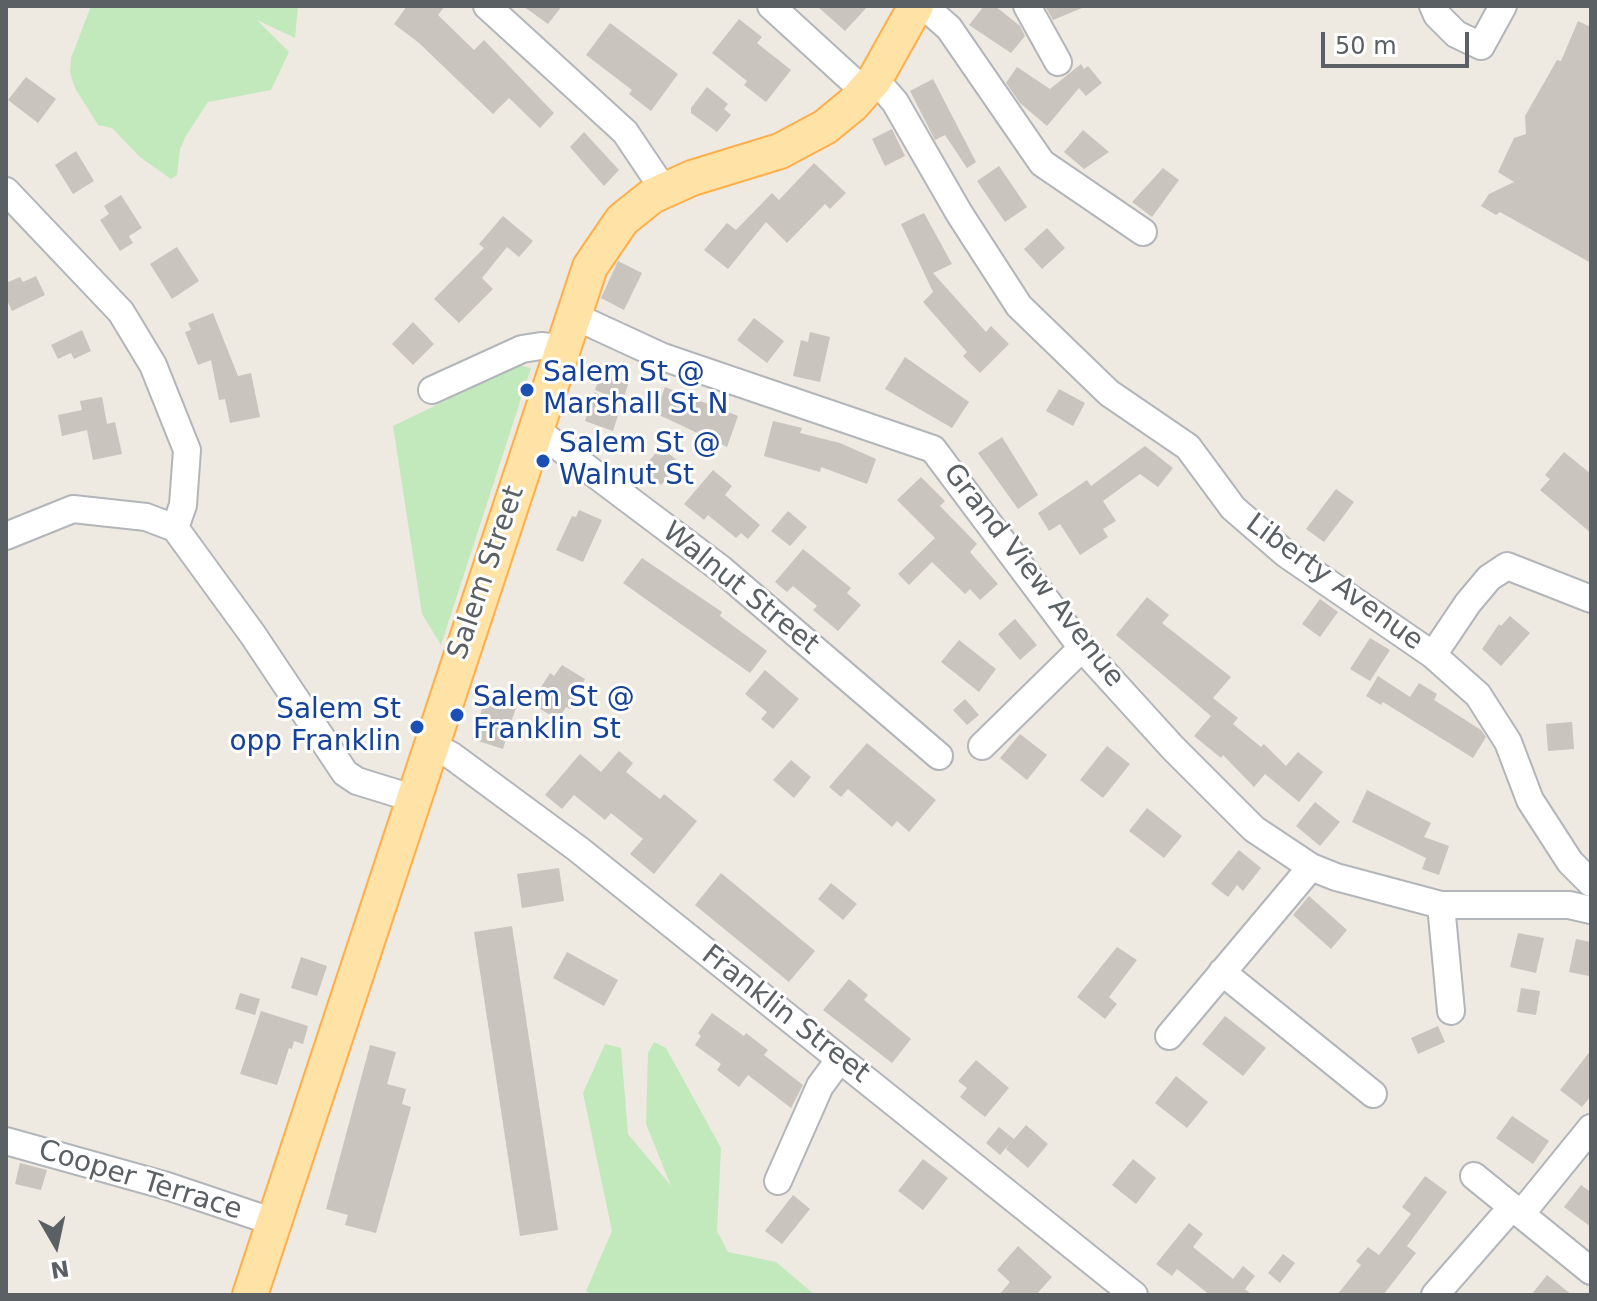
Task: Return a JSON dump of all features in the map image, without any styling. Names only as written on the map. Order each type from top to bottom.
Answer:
[{"type":"main road","name":"Salem Street","points":[[250,1295],[590,267],[612,231],[642,202],[664,190],[795,144],[825,127],[870,85],[916,6]]},
{"type":"street","points":[[487,6],[625,132],[664,190]]},
{"type":"street","name":"Liberty Avenue","points":[[771,6],[895,102],[959,213],[1019,306],[1109,393],[1188,447],[1233,508],[1286,554],[1433,655],[1478,695],[1508,742],[1530,800],[1570,862],[1591,883]]},
{"type":"street","points":[[924,6],[949,28],[1042,163],[1143,232]]},
{"type":"street","points":[[1027,6],[1058,62]]},
{"type":"street","points":[[1433,6],[1437,15],[1456,34],[1481,46],[1503,6]]},
{"type":"street","points":[[6,191],[121,312],[153,365],[187,450],[183,505],[175,528]]},
{"type":"street","name":"Grand View Avenue","points":[[572,315],[663,357],[933,449],[1082,648],[1173,748],[1254,829],[1311,867],[1336,877],[1441,905],[1569,905],[1591,910]]},
{"type":"street","points":[[432,390],[522,349],[541,346],[561,348]]},
{"type":"street","name":"Walnut Street","points":[[535,429],[721,569],[939,756]]},
{"type":"street","points":[[6,536],[73,509],[146,517],[175,528],[253,635],[345,773],[357,781],[412,798]]},
{"type":"street","points":[[1433,655],[1489,578],[1507,566],[1591,599]]},
{"type":"street","points":[[982,746],[1082,648]]},
{"type":"street","name":"Franklin Street","points":[[430,744],[452,756],[578,849],[1134,1295]]},
{"type":"street","points":[[1169,1036],[1311,867]]},
{"type":"street","points":[[1441,905],[1451,1011]]},
{"type":"street","points":[[1222,972],[1373,1094]]},
{"type":"street","points":[[778,1181],[820,1086],[840,1059]]},
{"type":"street","points":[[1435,1295],[1490,1231],[1516,1210],[1591,1128]]},
{"type":"street","name":"Cooper Terrace","points":[[6,1141],[167,1186],[274,1222]]},
{"type":"street","points":[[1474,1176],[1591,1271]]},
{"type":"green space","points":[[91,6],[298,6],[295,38],[257,20],[289,52],[271,90],[208,102],[187,134],[180,149],[177,175],[171,179],[140,157],[112,128],[98,125],[75,88],[70,73],[71,58]]},
{"type":"green space","points":[[519,365],[531,368],[441,645],[422,614],[393,426]]},
{"type":"green space","points":[[654,1042],[666,1048],[721,1148],[717,1231],[728,1252],[776,1262],[815,1295],[592,1295],[586,1291],[612,1231],[583,1093],[605,1044],[621,1048],[628,1134],[671,1186],[646,1124],[648,1053]]},
{"type":"building","points":[[407,6],[445,6],[438,15],[474,50],[484,40],[554,113],[540,128],[509,98],[493,114],[419,43],[394,24]]},
{"type":"building","points":[[523,6],[562,6],[548,24]]},
{"type":"building","points":[[817,6],[868,6],[845,31]]},
{"type":"building","points":[[984,6],[995,6],[1020,26],[1025,36],[1011,53],[969,25]]},
{"type":"building","points":[[1045,6],[1087,6],[1053,20]]},
{"type":"building","points":[[739,19],[762,37],[757,43],[791,70],[766,102],[744,85],[747,81],[712,53]]},
{"type":"building","points":[[1578,21],[1591,27],[1591,263],[1500,212],[1496,215],[1481,206],[1489,194],[1514,182],[1498,172],[1514,138],[1526,134],[1525,116],[1557,60],[1561,61]]},
{"type":"building","points":[[610,23],[678,74],[651,111],[629,94],[632,90],[586,55]]},
{"type":"building","points":[[1081,64],[1084,69],[1088,66],[1102,83],[1086,96],[1079,88],[1047,126],[1020,103],[1006,83],[1017,67],[1050,89]]},
{"type":"building","points":[[26,77],[56,99],[38,123],[8,100]]},
{"type":"building","points":[[933,79],[976,162],[967,168],[945,135],[935,140],[910,91]]},
{"type":"building","points":[[707,87],[728,104],[724,109],[731,115],[717,132],[691,113],[691,108]]},
{"type":"building","points":[[892,129],[905,156],[885,166],[872,139]]},
{"type":"building","points":[[1083,130],[1109,152],[1084,169],[1064,152]]},
{"type":"building","points":[[584,132],[619,170],[604,186],[570,147]]},
{"type":"building","points":[[76,151],[94,181],[73,194],[55,165]]},
{"type":"building","points":[[814,163],[846,193],[830,209],[825,204],[787,243],[766,222],[728,269],[704,250],[727,223],[736,230],[772,193],[779,200]]},
{"type":"building","points":[[999,166],[1027,207],[1005,222],[977,181]]},
{"type":"building","points":[[1163,168],[1179,180],[1152,217],[1132,202]]},
{"type":"building","points":[[121,195],[142,228],[129,236],[133,243],[120,251],[100,220],[109,214],[104,206]]},
{"type":"building","points":[[924,213],[952,264],[933,273],[986,332],[991,326],[1009,344],[980,373],[963,356],[967,352],[923,302],[933,292],[901,224]]},
{"type":"building","points":[[503,216],[533,241],[519,257],[507,247],[482,278],[493,289],[459,323],[434,299],[484,248],[479,244]]},
{"type":"building","points":[[1047,228],[1065,248],[1042,269],[1024,249]]},
{"type":"building","points":[[177,247],[199,281],[172,299],[150,264]]},
{"type":"building","points":[[618,261],[642,273],[624,310],[601,298]]},
{"type":"building","points":[[36,276],[45,295],[12,311],[6,298],[6,283],[20,277],[23,282]]},
{"type":"building","points":[[213,313],[238,376],[251,373],[260,417],[230,423],[225,399],[219,400],[211,360],[198,365],[185,332],[191,330],[188,323]]},
{"type":"building","points":[[754,318],[784,341],[767,363],[737,340]]},
{"type":"building","points":[[413,322],[434,344],[413,365],[392,344]]},
{"type":"building","points":[[82,330],[91,351],[74,359],[71,353],[58,359],[51,345]]},
{"type":"building","points":[[810,332],[830,337],[820,382],[793,376],[801,340],[808,342]]},
{"type":"building","points":[[905,357],[969,402],[952,428],[885,389]]},
{"type":"building","points":[[600,375],[628,384],[623,401],[595,390]]},
{"type":"building","points":[[665,387],[738,416],[727,447],[655,413]]},
{"type":"building","points":[[1059,389],[1085,403],[1073,426],[1046,411]]},
{"type":"building","points":[[595,392],[619,412],[613,431],[585,421]]},
{"type":"building","points":[[102,397],[107,424],[115,422],[122,454],[93,460],[87,430],[62,436],[58,415],[82,410],[80,401]]},
{"type":"building","points":[[773,421],[802,428],[800,433],[840,443],[876,459],[867,484],[821,467],[820,472],[764,456]]},
{"type":"building","points":[[1002,437],[1038,495],[1018,509],[978,453]]},
{"type":"building","points":[[1145,446],[1173,468],[1158,487],[1140,474],[1103,501],[1116,521],[1103,529],[1108,537],[1080,555],[1060,524],[1049,531],[1038,513],[1087,480],[1091,486]]},
{"type":"building","points":[[661,447],[680,463],[661,485],[642,469]]},
{"type":"building","points":[[1564,452],[1591,474],[1591,533],[1540,490],[1550,479],[1545,475]]},
{"type":"building","points":[[713,470],[732,486],[725,495],[760,525],[748,539],[741,533],[736,538],[708,515],[704,520],[684,504]]},
{"type":"building","points":[[921,477],[945,501],[940,506],[977,544],[970,552],[998,584],[980,600],[970,589],[965,594],[932,562],[909,585],[898,574],[935,538],[897,500]]},
{"type":"building","points":[[1336,489],[1354,502],[1324,542],[1306,529]]},
{"type":"building","points":[[579,510],[602,520],[583,562],[556,550],[572,516],[576,517]]},
{"type":"building","points":[[788,511],[807,527],[790,546],[771,531]]},
{"type":"building","points":[[803,549],[851,588],[847,593],[861,605],[838,631],[813,610],[817,606],[793,586],[787,592],[775,582]]},
{"type":"building","points":[[642,558],[722,612],[720,616],[767,651],[750,673],[623,583]]},
{"type":"building","points":[[1147,597],[1169,615],[1162,623],[1231,677],[1213,698],[1238,718],[1233,724],[1261,747],[1264,744],[1286,766],[1298,752],[1323,772],[1299,802],[1265,774],[1254,787],[1223,755],[1221,758],[1194,736],[1211,716],[1116,635]]},
{"type":"building","points":[[1320,599],[1338,612],[1320,637],[1302,624]]},
{"type":"building","points":[[1510,616],[1530,633],[1501,666],[1482,649],[1499,624],[1501,626]]},
{"type":"building","points":[[1015,619],[1037,645],[1020,660],[998,634]]},
{"type":"building","points":[[1370,638],[1390,650],[1370,681],[1350,669]]},
{"type":"building","points":[[959,640],[996,669],[979,692],[941,662]]},
{"type":"building","points":[[562,665],[585,679],[570,709],[566,707],[558,720],[531,703],[550,673],[554,676]]},
{"type":"building","points":[[765,670],[799,699],[773,729],[761,719],[767,712],[745,694]]},
{"type":"building","points":[[1378,676],[1410,697],[1419,683],[1437,694],[1434,700],[1481,730],[1486,737],[1473,758],[1383,702],[1381,705],[1366,696]]},
{"type":"building","points":[[486,697],[516,707],[503,749],[472,739]]},
{"type":"building","points":[[965,699],[979,715],[967,725],[953,710]]},
{"type":"building","points":[[1572,722],[1574,749],[1548,751],[1546,724]]},
{"type":"building","points":[[1020,734],[1047,755],[1027,780],[1000,758]]},
{"type":"building","points":[[867,743],[936,800],[909,832],[897,821],[892,827],[848,789],[841,797],[829,787]]},
{"type":"building","points":[[1107,746],[1130,764],[1103,798],[1080,780]]},
{"type":"building","points":[[619,751],[633,763],[626,772],[660,799],[664,794],[697,821],[654,874],[630,854],[643,839],[611,813],[605,820],[574,795],[562,809],[545,795],[580,754],[601,772]]},
{"type":"building","points":[[791,760],[811,777],[794,798],[773,780]]},
{"type":"building","points":[[1367,790],[1431,823],[1424,837],[1449,846],[1439,875],[1422,869],[1426,858],[1352,822]]},
{"type":"building","points":[[1315,802],[1340,822],[1320,846],[1296,826]]},
{"type":"building","points":[[1147,808],[1182,836],[1164,858],[1129,831]]},
{"type":"building","points":[[1239,850],[1261,868],[1243,891],[1237,885],[1228,897],[1211,884]]},
{"type":"building","points":[[559,868],[564,901],[522,908],[517,874]]},
{"type":"building","points":[[721,873],[815,951],[789,982],[695,905]]},
{"type":"building","points":[[831,883],[857,904],[843,920],[818,899]]},
{"type":"building","points":[[1309,896],[1347,930],[1331,949],[1293,915]]},
{"type":"building","points":[[512,926],[558,1230],[520,1236],[474,932]]},
{"type":"building","points":[[1518,933],[1544,938],[1536,973],[1510,967]]},
{"type":"building","points":[[1576,939],[1591,942],[1589,976],[1569,972]]},
{"type":"building","points":[[1117,947],[1137,960],[1109,997],[1117,1004],[1105,1019],[1077,997]]},
{"type":"building","points":[[567,952],[618,980],[604,1006],[553,978]]},
{"type":"building","points":[[301,957],[327,966],[317,996],[291,988]]},
{"type":"building","points":[[849,979],[868,995],[864,1000],[911,1039],[892,1063],[823,1010]]},
{"type":"building","points":[[1521,988],[1540,991],[1536,1015],[1517,1012]]},
{"type":"building","points":[[240,993],[260,999],[255,1015],[235,1009]]},
{"type":"building","points":[[261,1011],[308,1026],[303,1044],[294,1041],[292,1049],[289,1048],[277,1085],[240,1074]]},
{"type":"building","points":[[712,1013],[768,1050],[764,1055],[803,1085],[791,1108],[748,1075],[739,1087],[717,1070],[721,1064],[695,1045],[701,1036],[698,1033]]},
{"type":"building","points":[[1225,1016],[1266,1048],[1243,1076],[1202,1044]]},
{"type":"building","points":[[1438,1026],[1445,1042],[1418,1054],[1411,1038]]},
{"type":"building","points":[[370,1045],[396,1052],[387,1084],[406,1089],[402,1104],[411,1107],[376,1233],[345,1225],[348,1215],[326,1209]]},
{"type":"building","points":[[1591,1050],[1591,1096],[1582,1107],[1560,1090]]},
{"type":"building","points":[[976,1060],[1009,1088],[985,1117],[960,1097],[967,1088],[958,1081]]},
{"type":"building","points":[[1176,1076],[1208,1102],[1187,1128],[1155,1103]]},
{"type":"building","points":[[1512,1116],[1549,1141],[1533,1164],[1496,1138]]},
{"type":"building","points":[[1026,1125],[1048,1144],[1028,1168],[1006,1149],[1010,1143],[1000,1155],[986,1143],[999,1127],[1014,1139]]},
{"type":"building","points":[[923,1159],[948,1178],[923,1210],[898,1191]]},
{"type":"building","points":[[1133,1159],[1156,1178],[1136,1204],[1112,1185]]},
{"type":"building","points":[[20,1163],[47,1170],[41,1190],[15,1184]]},
{"type":"building","points":[[1425,1176],[1447,1192],[1407,1246],[1416,1253],[1383,1295],[1337,1295],[1361,1265],[1356,1261],[1368,1247],[1379,1255],[1411,1214],[1402,1207]]},
{"type":"building","points":[[1581,1185],[1591,1192],[1591,1227],[1564,1207]]},
{"type":"building","points":[[793,1195],[810,1209],[782,1244],[765,1231]]},
{"type":"building","points":[[1189,1223],[1203,1234],[1193,1247],[1233,1279],[1243,1266],[1255,1276],[1245,1289],[1252,1295],[1210,1295],[1177,1269],[1172,1276],[1156,1264]]},
{"type":"building","points":[[1018,1246],[1052,1277],[1036,1295],[999,1295],[1010,1282],[997,1270]]},
{"type":"building","points":[[1283,1254],[1295,1263],[1280,1283],[1268,1273]]},
{"type":"building","points":[[1547,1275],[1572,1295],[1531,1295]]},
{"type":"place","name":"Salem St @ Marshall St N","points":[[527,390]]},
{"type":"place","name":"Salem St @ Walnut St","points":[[543,461]]},
{"type":"place","name":"Salem St @ Franklin St","points":[[457,715]]},
{"type":"place","name":"Salem St opp Franklin","points":[[417,727]]}]
